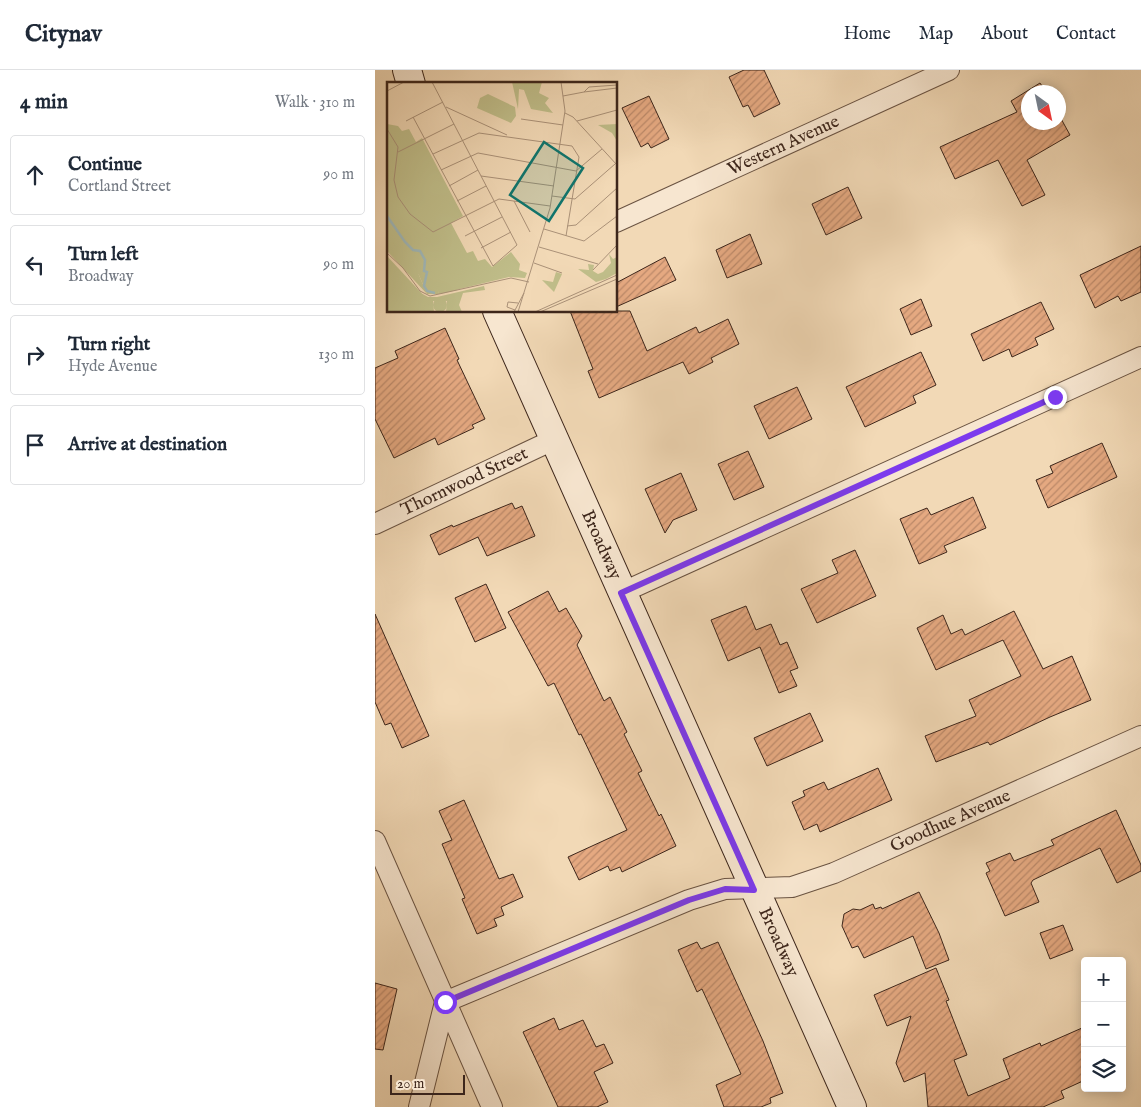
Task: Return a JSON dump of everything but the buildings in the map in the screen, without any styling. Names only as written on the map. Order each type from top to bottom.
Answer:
[{"type":"main road","name":"Broadway","points":[[497,312],[621,593],[852,1107]]},
{"type":"street","name":"Western Avenue","points":[[617,222],[949,70]]},
{"type":"street","points":[[621,593],[1141,357]]},
{"type":"street","name":"Thornwood Street","points":[[375,524],[553,440]]},
{"type":"street","name":"Goodhue Avenue","points":[[445,1002],[689,900],[725,889],[754,890],[792,887],[834,873],[1141,736]]},
{"type":"street","points":[[375,841],[492,1107]]},
{"type":"street","points":[[419,1107],[445,1002]]},
{"type":"route","points":[[445,1002],[689,900],[725,889],[754,890],[621,593],[1055,397]]}]
